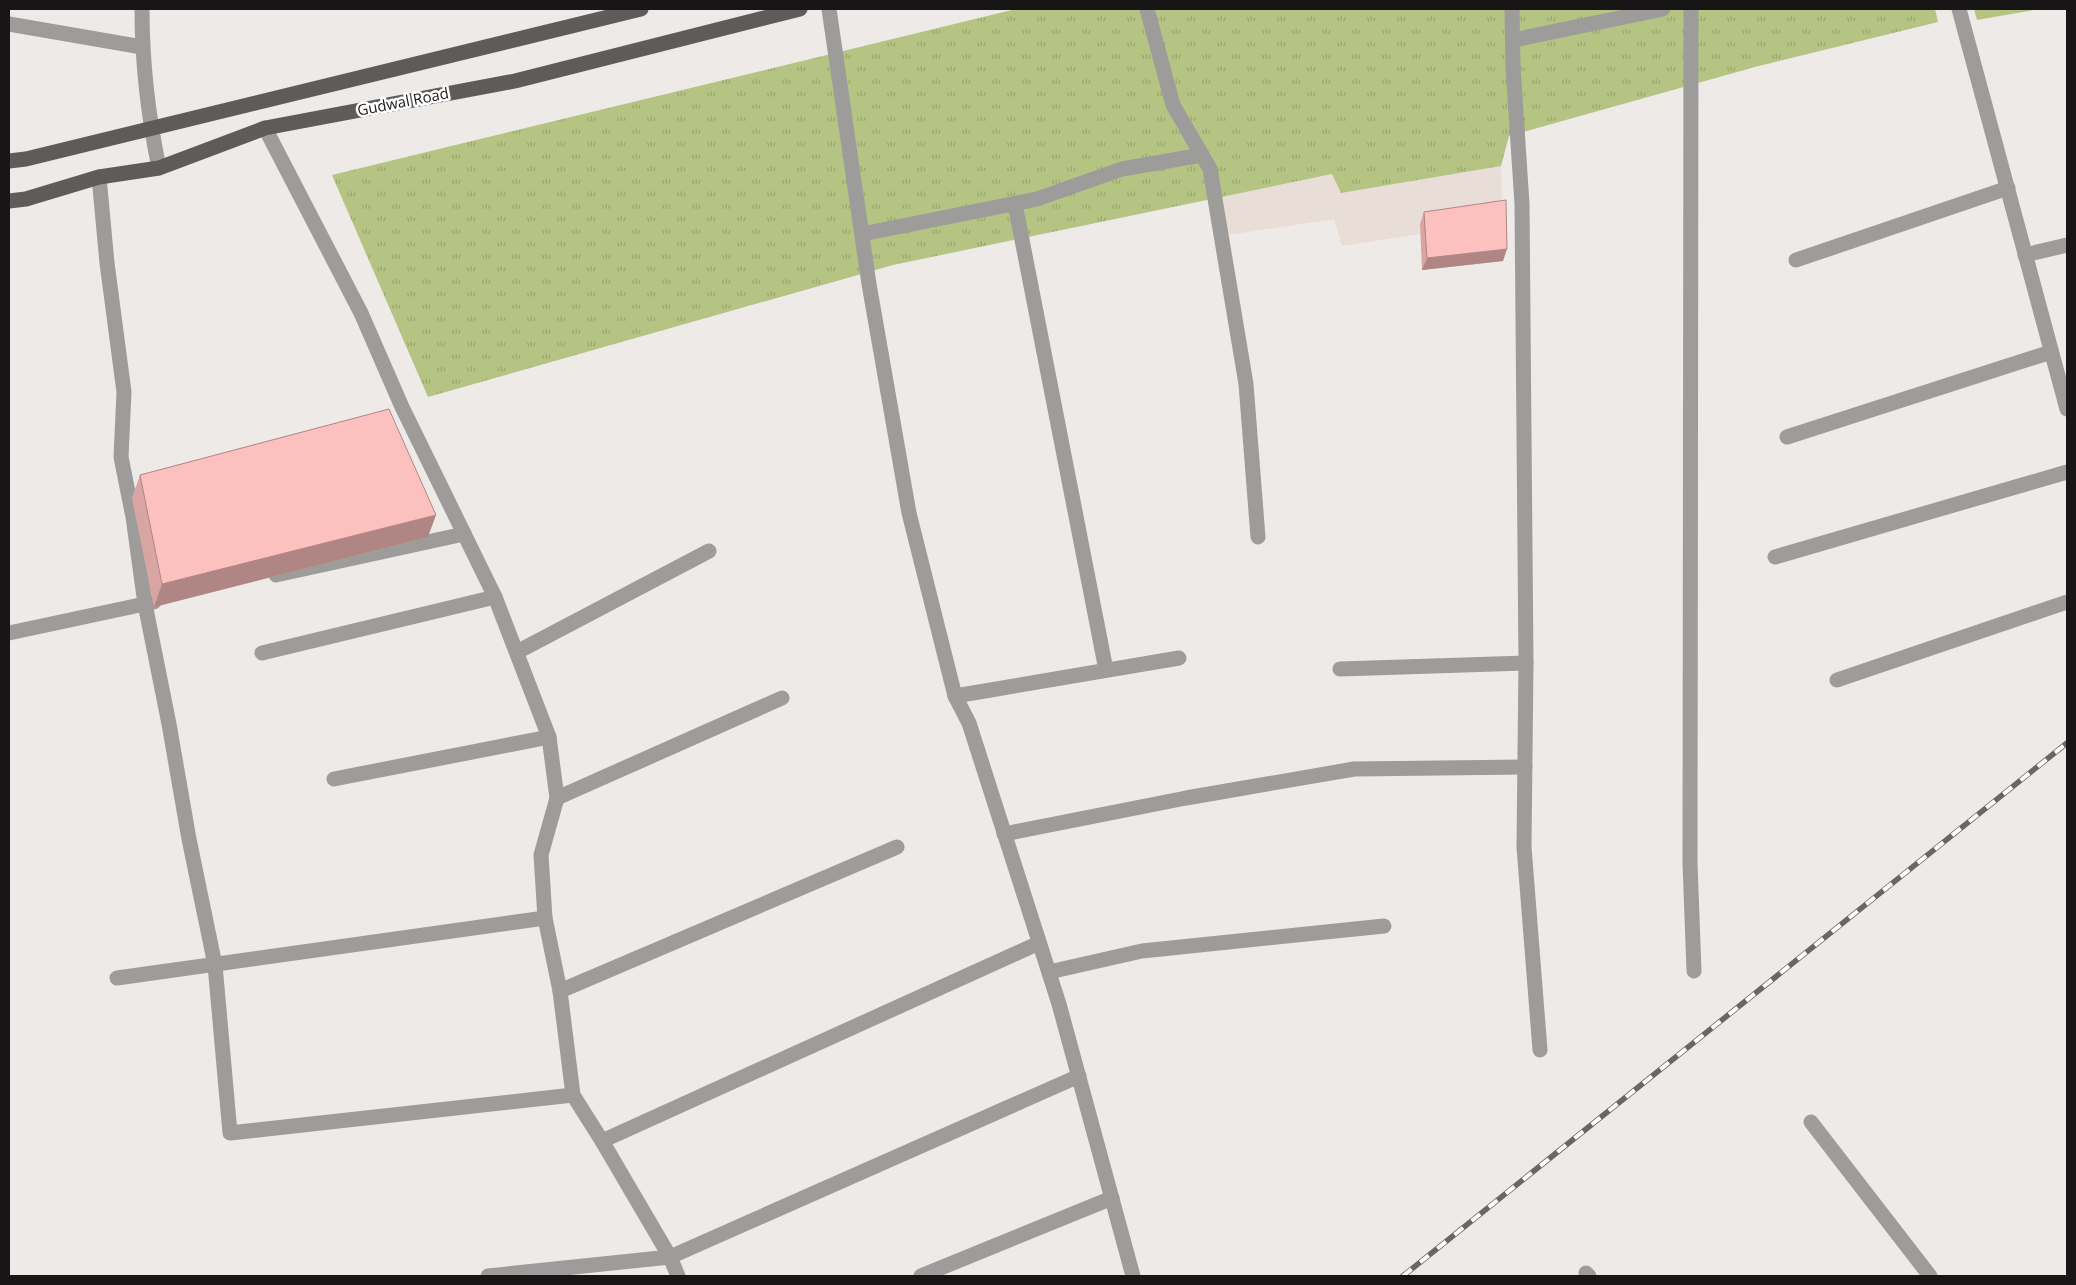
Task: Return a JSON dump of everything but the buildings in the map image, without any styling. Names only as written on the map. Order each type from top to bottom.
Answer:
[{"type":"main road","points":[[9,161],[26,159],[641,9]]},
{"type":"main road","name":"Gudwal Road","points":[[9,201],[26,199],[99,177],[159,168],[265,128],[515,81],[800,9]]},
{"type":"street","points":[[142,9],[142,47],[151,128],[159,168]]},
{"type":"street","points":[[829,9],[862,234],[909,513],[955,696],[969,723],[1049,972],[1133,1276]]},
{"type":"street","points":[[1147,9],[1173,105],[1210,169],[1246,384],[1258,537]]},
{"type":"street","points":[[1512,9],[1522,204],[1526,664],[1524,847],[1540,1050]]},
{"type":"street","points":[[1513,40],[1663,9]]},
{"type":"street","points":[[1691,9],[1690,864],[1694,971]]},
{"type":"street","points":[[1959,9],[2067,409]]},
{"type":"street","points":[[9,24],[142,47]]},
{"type":"street","points":[[265,128],[360,313],[402,407],[495,596],[549,736],[557,798],[541,855],[545,918],[560,992],[573,1095],[670,1257],[678,1276]]},
{"type":"street","points":[[862,234],[1037,200],[1122,168],[1202,155]]},
{"type":"street","points":[[99,177],[107,263],[124,392],[121,456],[133,517],[145,604],[169,724],[189,839],[215,965],[230,1133],[573,1095]]},
{"type":"street","points":[[1796,260],[2008,188]]},
{"type":"street","points":[[1015,204],[1106,670]]},
{"type":"street","points":[[2026,256],[2067,245]]},
{"type":"street","points":[[1787,437],[2052,352]]},
{"type":"street","points":[[1776,557],[2067,472]]},
{"type":"street","points":[[261,578],[464,534]]},
{"type":"street","points":[[516,652],[709,551]]},
{"type":"street","points":[[262,653],[495,596]]},
{"type":"street","points":[[9,633],[164,600]]},
{"type":"street","points":[[1837,680],[2067,602]]},
{"type":"street","points":[[955,696],[1179,658]]},
{"type":"street","points":[[1340,669],[1526,664]]},
{"type":"street","points":[[557,798],[782,698]]},
{"type":"street","points":[[334,779],[549,736]]},
{"type":"street","points":[[1004,834],[1186,798],[1354,769],[1525,767]]},
{"type":"street","points":[[560,992],[897,847]]},
{"type":"street","points":[[117,978],[545,918]]},
{"type":"street","points":[[1049,972],[1142,951],[1384,926]]},
{"type":"street","points":[[602,1141],[1039,943]]},
{"type":"street","points":[[488,1276],[670,1257],[1079,1076]]},
{"type":"street","points":[[1812,1122],[1930,1276]]},
{"type":"street","points":[[921,1276],[1112,1198]]},
{"type":"shaded area","points":[[1501,166],[1502,212],[1420,224],[1420,234],[1342,246],[1334,219],[1221,236],[1219,196],[1332,174],[1341,193]]},
{"type":"green space","points":[[1016,9],[1935,9],[1938,22],[1755,67],[1509,136],[1501,166],[1341,193],[1332,174],[893,265],[428,397],[332,175]]},
{"type":"green space","points":[[1974,9],[2039,9],[1977,20]]},
{"type":"railway","points":[[1403,1276],[2067,743]]}]
